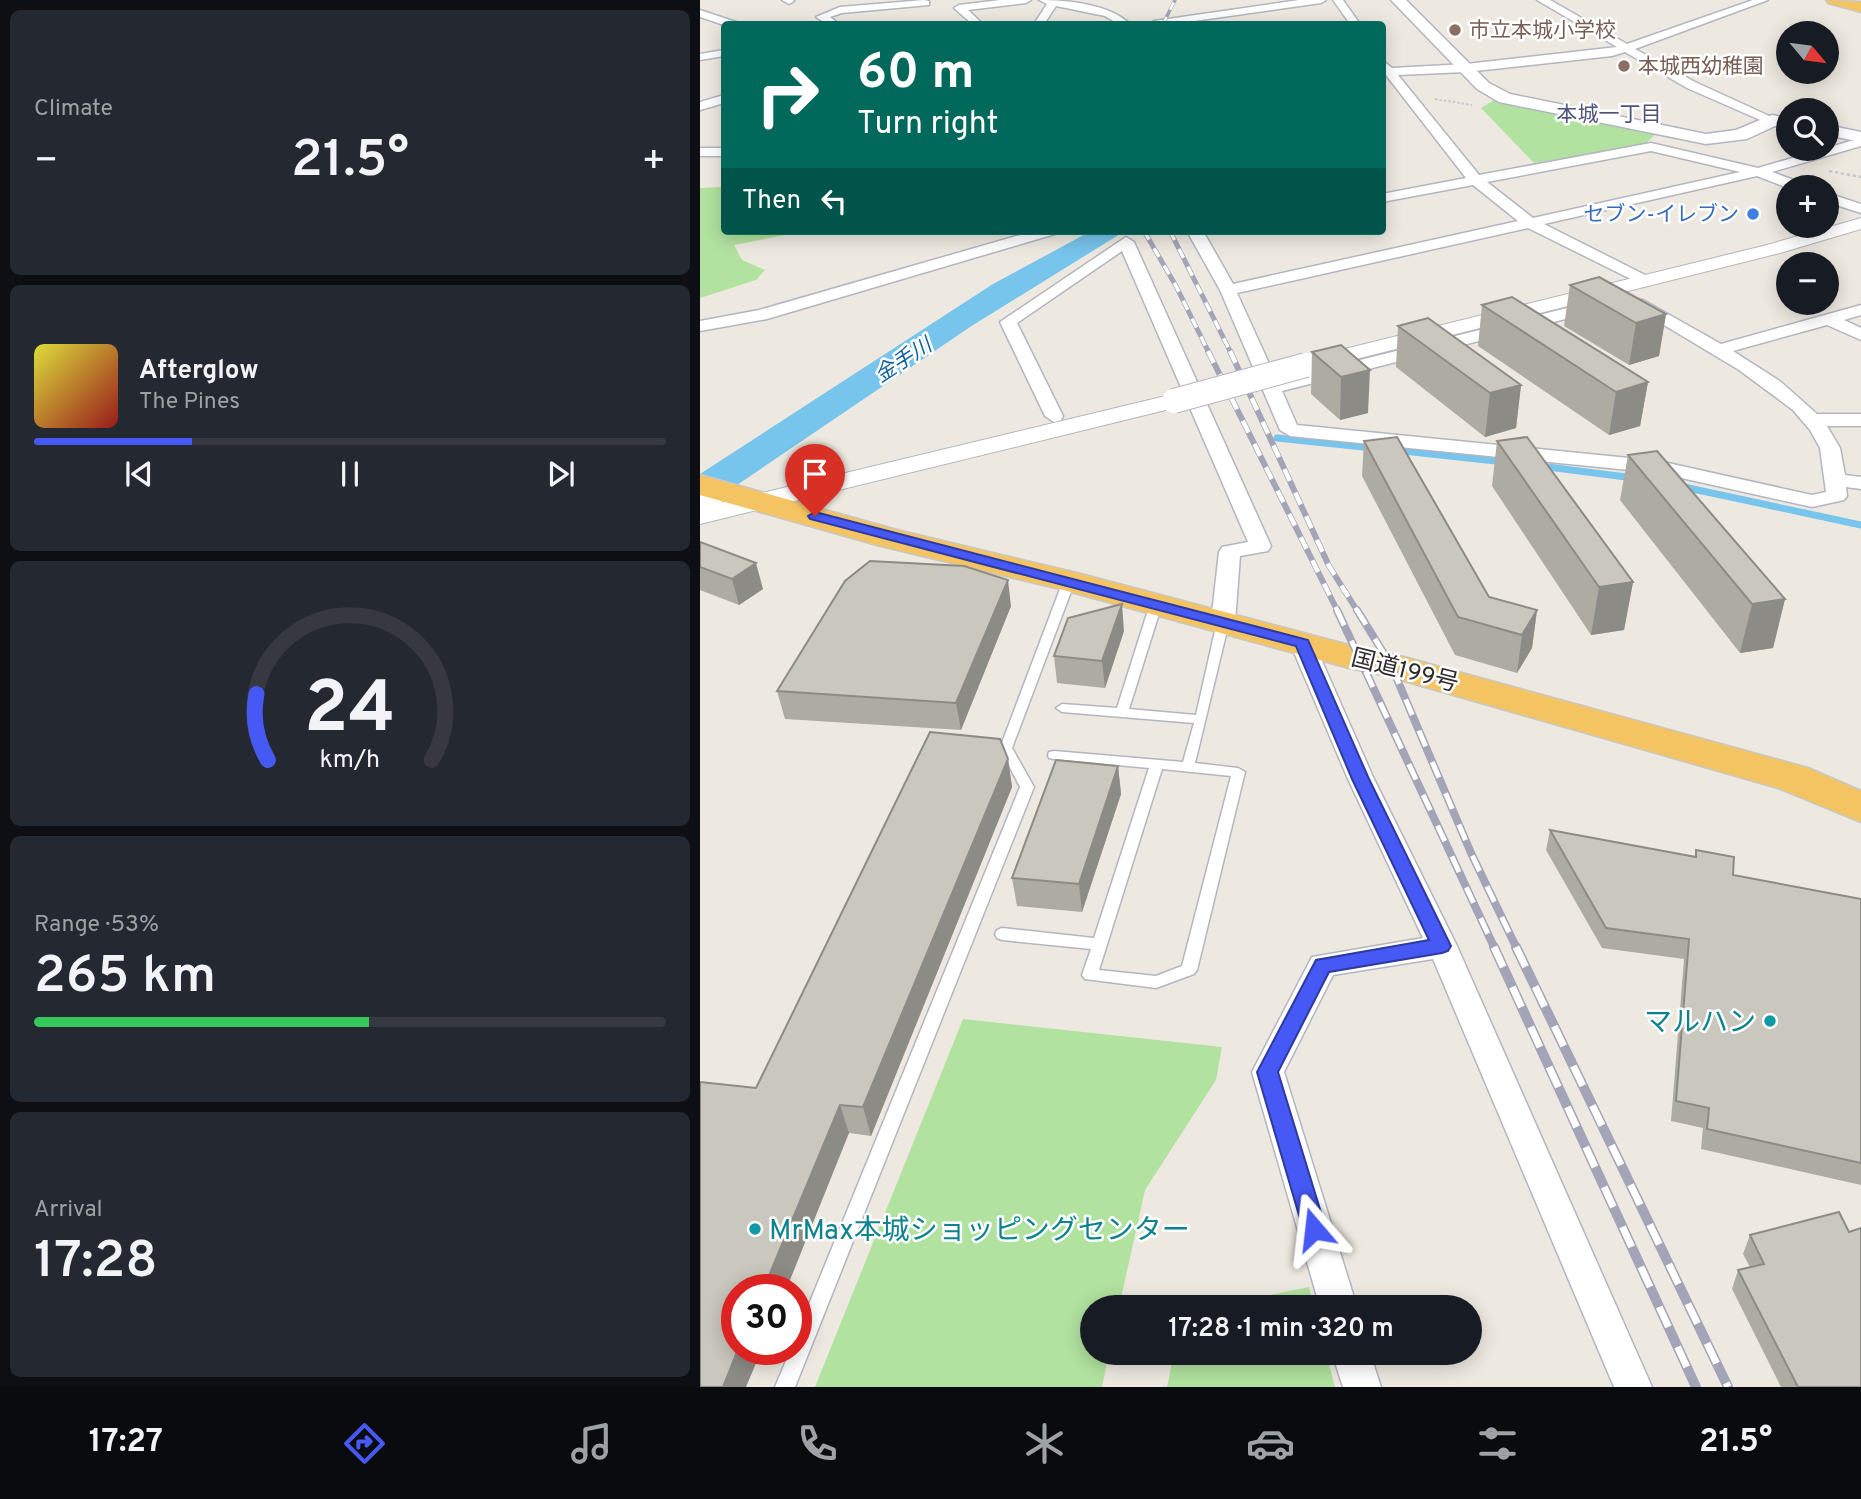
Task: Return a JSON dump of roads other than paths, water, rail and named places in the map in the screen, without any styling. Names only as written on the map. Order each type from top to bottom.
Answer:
[{"type":"highway","points":[[1834,0],[1861,5]]},
{"type":"highway","points":[[1854,0],[1861,5]]},
{"type":"highway","name":"国道199号","points":[[716,504],[890,538],[1069,581],[1362,660],[1391,665],[1793,778],[1861,807]]},
{"type":"main road","points":[[1398,0],[1483,86],[1505,98],[1706,139],[1738,138],[1776,123]]},
{"type":"main road","points":[[1839,134],[1861,140]]},
{"type":"street","points":[[974,21],[959,8],[1026,0]]},
{"type":"street","points":[[1219,19],[1232,0]]},
{"type":"street","points":[[1185,21],[1271,12],[1314,0]]},
{"type":"street","points":[[1338,0],[1353,21]]},
{"type":"street","points":[[1542,0],[1691,85],[1776,119]]},
{"type":"street","points":[[1386,69],[1466,68],[1625,49],[1763,0]]},
{"type":"street","points":[[1040,21],[1049,2],[1108,15],[1119,21]]},
{"type":"street","points":[[828,21],[821,17],[840,10],[925,3]]},
{"type":"street","points":[[700,13],[723,21]]},
{"type":"street","points":[[700,60],[721,54]]},
{"type":"street","points":[[700,60],[721,63]]},
{"type":"street","points":[[1386,70],[1475,180],[1529,222],[1637,277]]},
{"type":"street","points":[[700,106],[721,100]]},
{"type":"street","points":[[1651,147],[1670,133]]},
{"type":"street","points":[[1228,290],[1758,172],[1861,140]]},
{"type":"street","points":[[1386,197],[1651,147],[1776,178]]},
{"type":"street","points":[[700,152],[721,152]]},
{"type":"street","points":[[1839,202],[1861,211]]},
{"type":"street","points":[[1839,219],[1861,211]]},
{"type":"street","points":[[716,504],[1170,396],[1301,361],[1861,223]]},
{"type":"street","points":[[1004,235],[1013,240]]},
{"type":"street","points":[[700,326],[761,315],[1034,235]]},
{"type":"street","points":[[1203,235],[1290,430],[1659,467],[1812,502],[1837,496],[1829,447],[1812,421],[1788,396],[1717,350],[1620,294],[1301,361]]},
{"type":"street","points":[[1271,388],[1620,294],[1637,277],[1778,238]]},
{"type":"street","points":[[1054,416],[1008,323],[1126,242],[1260,546],[1230,552],[1223,622]]},
{"type":"street","points":[[1717,350],[1861,310]]},
{"type":"street","points":[[1829,319],[1861,335]]},
{"type":"street","points":[[716,504],[1054,416],[1170,396]]},
{"type":"street","points":[[1812,421],[1861,420]]},
{"type":"street","points":[[1835,480],[1861,483]]},
{"type":"street","points":[[1302,643],[1361,779],[1442,946],[1633,1387]]},
{"type":"street","points":[[1334,1295],[1268,1072],[1323,965],[1442,946]]},
{"type":"street","points":[[1355,1365],[1362,1387]]},
{"type":"lane","points":[[785,1387],[1027,788],[1006,748],[1069,581]]},
{"type":"lane","points":[[1122,712],[1156,604]]},
{"type":"lane","points":[[1188,767],[1223,622]]},
{"type":"lane","points":[[1062,708],[1201,720]]},
{"type":"lane","points":[[1054,755],[1238,772],[1189,970],[1156,982],[1090,975],[1157,765]]},
{"type":"lane","points":[[1002,933],[1100,944]]},
{"type":"water","name":"金手川","points":[[1084,235],[1119,235],[973,325],[700,510],[700,474],[993,284]]},
{"type":"waterway","points":[[1277,438],[1373,448]]},
{"type":"waterway","points":[[1394,450],[1505,462]]},
{"type":"waterway","points":[[1540,466],[1634,478]]},
{"type":"waterway","points":[[1679,486],[1861,525]]},
{"type":"railway","points":[[1164,21],[1175,0]]},
{"type":"railway","points":[[1146,235],[1176,286],[1209,353]]},
{"type":"railway","points":[[1172,235],[1230,351]]},
{"type":"railway","points":[[1208,351],[1338,612]]},
{"type":"railway","points":[[1230,351],[1329,566],[1358,612]]},
{"type":"railway","points":[[1337,610],[1495,949]]},
{"type":"railway","points":[[1357,610],[1391,665],[1471,853],[1517,949]]},
{"type":"railway","points":[[1494,947],[1696,1387]]},
{"type":"railway","points":[[1516,947],[1728,1387]]},
{"type":"place","name":"市立本城小学校","points":[[1455,30]]},
{"type":"place","name":"本城西幼稚園","points":[[1624,66]]},
{"type":"place","name":"セブン-イレブン","points":[[1753,214]]},
{"type":"place","name":"マルハン","points":[[1770,1021]]},
{"type":"place","name":"MrMax本城ショッピングセンター","points":[[755,1229]]},
{"type":"district","name":"本城一丁目","points":[[1609,114]]}]
